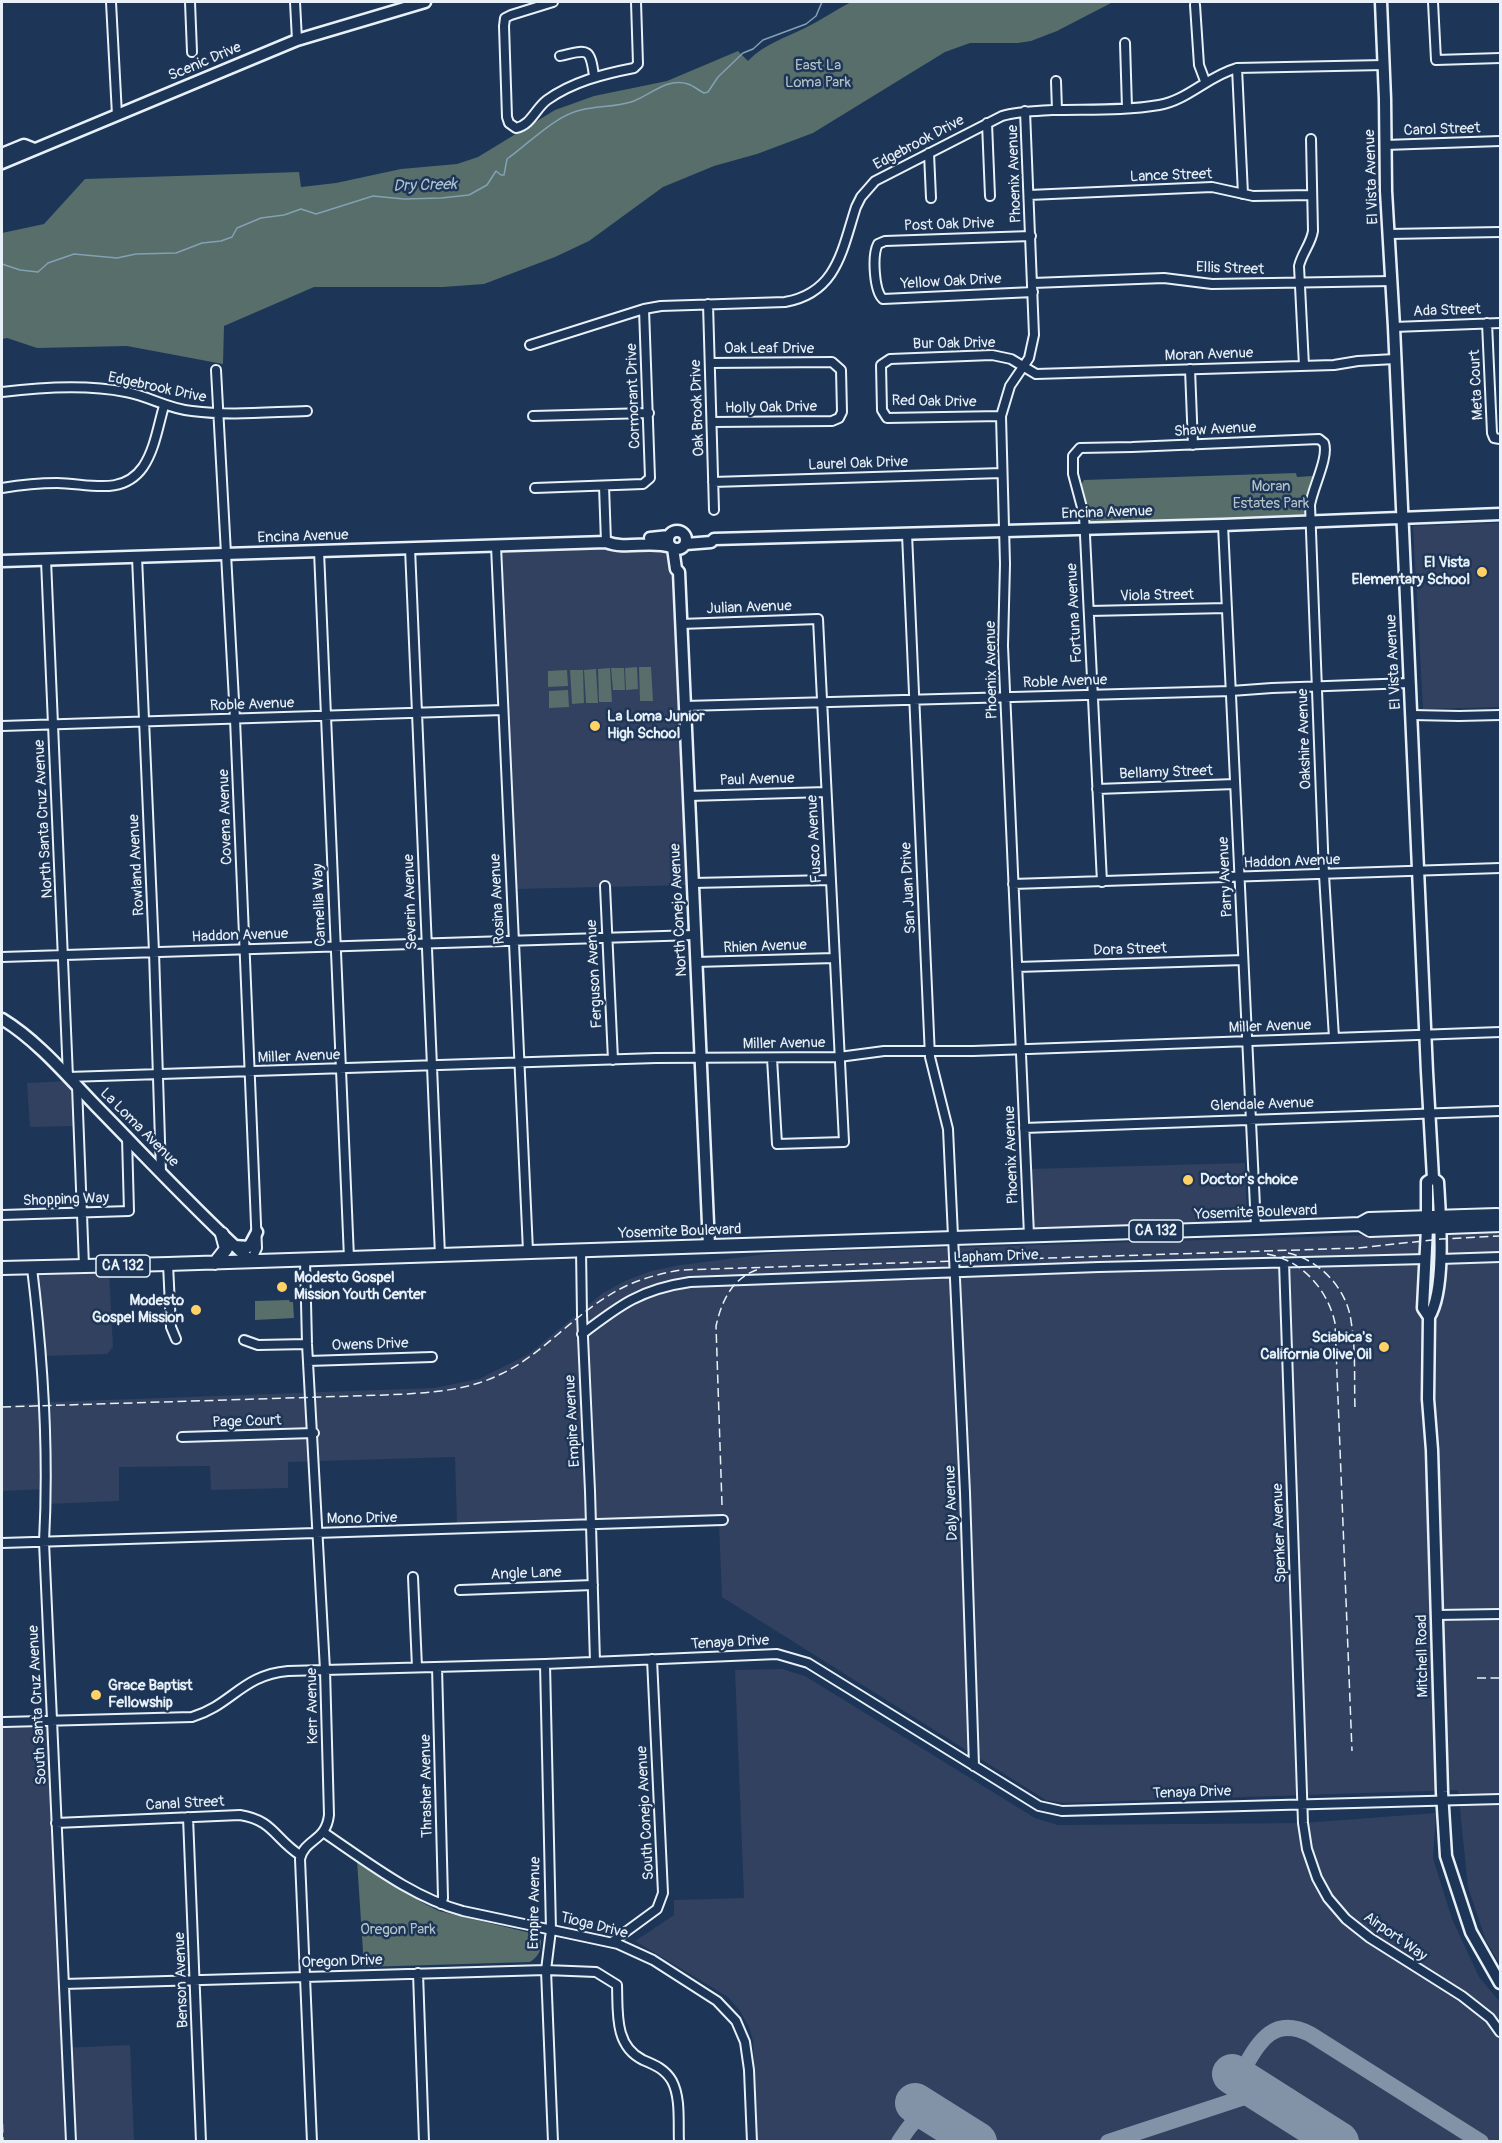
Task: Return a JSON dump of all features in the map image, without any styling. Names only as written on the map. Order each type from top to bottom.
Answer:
[{"type":"main road","name":"Scenic Drive","points":[[2,163],[297,40],[425,2]]},
{"type":"main road","name":"El Vista Avenue","points":[[1381,2],[1385,145],[1426,1034],[1433,1178],[1438,1181],[1434,1222]]},
{"type":"main road","points":[[2,154],[24,145],[34,149]]},
{"type":"main road","name":"Encina Avenue","points":[[2,561],[606,542],[613,545],[678,543],[711,537],[714,539],[1223,525],[1500,514]]},
{"type":"main road","name":"North Conejo Avenue","points":[[678,543],[676,569],[679,572],[709,1246]]},
{"type":"main road","name":"La Loma Avenue","points":[[2,1019],[26,1036],[251,1261]]},
{"type":"main road","name":"Yosemite Boulevard","points":[[2,1268],[215,1263],[1360,1224],[1370,1230],[1497,1215],[1500,1217]]},
{"type":"main road","name":"Yosemite Boulevard","points":[[1434,1222],[1500,1225]]},
{"type":"main road","name":"Mitchell Road","points":[[1429,1317],[1423,1308],[1426,1259],[1434,1222]]},
{"type":"main road","name":"Mitchell Road","points":[[1434,1222],[1440,1259],[1435,1308],[1429,1317],[1428,1399],[1432,1450],[1442,1800],[1446,1856],[1471,1932],[1500,1983]]},
{"type":"main road","points":[[234,1246],[246,1248],[250,1246],[256,1232]]},
{"type":"main road","points":[[215,1263],[226,1249],[222,1234]]},
{"type":"street","points":[[111,2],[117,115]]},
{"type":"street","points":[[190,2],[192,52]]},
{"type":"street","points":[[295,2],[297,40]]},
{"type":"street","points":[[553,2],[505,18],[507,117],[508,123],[516,128],[527,123],[546,101],[594,76],[634,68],[638,64],[636,2]]},
{"type":"street","points":[[1433,2],[1436,60],[1500,58]]},
{"type":"street","points":[[1195,5],[1199,65],[1205,81]]},
{"type":"street","points":[[1125,43],[1127,108]]},
{"type":"street","points":[[560,57],[582,51],[588,53],[592,57],[594,76]]},
{"type":"street","name":"Edgebrook Drive","points":[[530,345],[644,309],[708,304],[785,302],[812,294],[826,281],[836,266],[856,207],[867,189],[883,176],[1011,113],[1150,106],[1173,101],[1216,75],[1237,68],[1384,65]]},
{"type":"street","points":[[1237,68],[1243,194]]},
{"type":"street","points":[[1056,81],[1057,110]]},
{"type":"street","name":"Phoenix Avenue","points":[[1025,111],[1034,335],[1025,367],[1010,386],[1001,416],[1005,697],[1029,1235]]},
{"type":"street","points":[[987,123],[990,196]]},
{"type":"street","points":[[1304,366],[1300,259],[1312,237],[1311,139]]},
{"type":"street","name":"Carol Street","points":[[1385,145],[1500,141]]},
{"type":"street","points":[[929,153],[931,198]]},
{"type":"street","name":"Lance Street","points":[[1029,195],[1212,187],[1264,196],[1312,195]]},
{"type":"street","points":[[1389,234],[1500,232]]},
{"type":"street","name":"Post Oak Drive","points":[[875,252],[878,244],[885,241],[1031,236]]},
{"type":"street","name":"Yellow Oak Drive","points":[[875,252],[876,290],[883,298],[1033,292]]},
{"type":"street","name":"Ellis Street","points":[[1033,283],[1164,278],[1212,284],[1392,281]]},
{"type":"street","name":"Oak Brook Drive","points":[[708,304],[714,510]]},
{"type":"street","name":"Cormorant Drive","points":[[604,486],[643,484],[649,481],[651,475],[644,309]]},
{"type":"street","name":"Meta Court","points":[[1487,323],[1492,433],[1495,439],[1500,439]]},
{"type":"street","name":"Ada Street","points":[[1394,327],[1500,323]]},
{"type":"street","name":"Bur Oak Drive","points":[[883,363],[890,359],[992,356],[1011,359],[1025,367]]},
{"type":"street","name":"Moran Avenue","points":[[1025,367],[1036,374],[1304,366],[1395,358]]},
{"type":"street","name":"Oak Leaf Drive","points":[[710,363],[832,362],[840,370],[842,391]]},
{"type":"street","name":"Red Oak Drive","points":[[883,363],[880,369],[882,410],[887,418],[1001,416]]},
{"type":"street","points":[[1190,369],[1194,445]]},
{"type":"street","name":"Covena Avenue","points":[[216,370],[235,718],[257,1249],[251,1261]]},
{"type":"street","name":"Edgebrook Drive","points":[[2,392],[53,388],[116,391],[136,395],[164,406],[218,414],[307,411]]},
{"type":"street","name":"Holly Oak Drive","points":[[712,422],[836,420],[842,412],[842,391]]},
{"type":"street","points":[[2,488],[53,483],[106,487],[124,483],[144,465],[164,406]]},
{"type":"street","points":[[533,416],[649,413]]},
{"type":"street","name":"Shaw Avenue","points":[[1108,447],[1316,438],[1323,441]]},
{"type":"street","name":"Oakshire Avenue","points":[[1323,441],[1325,452],[1321,470],[1312,490],[1310,505],[1324,875],[1334,1038]]},
{"type":"street","name":"Fortuna Avenue","points":[[1102,882],[1085,529],[1082,505],[1074,480],[1073,456],[1077,449],[1083,447],[1108,447]]},
{"type":"street","name":"Laurel Oak Drive","points":[[713,482],[1002,473]]},
{"type":"street","points":[[535,488],[604,486],[606,542]]},
{"type":"street","name":"Parry Avenue","points":[[1223,525],[1256,1228]]},
{"type":"street","name":"San Juan Drive","points":[[907,534],[929,1051],[948,1129],[952,1238]]},
{"type":"street","name":"Rosina Avenue","points":[[496,546],[528,1251]]},
{"type":"street","name":"Severin Avenue","points":[[410,548],[440,1255]]},
{"type":"street","name":"Camellia Way","points":[[319,551],[349,1258]]},
{"type":"street","name":"Rowland Avenue","points":[[137,557],[159,1074],[161,1172]]},
{"type":"street","name":"North Santa Cruz Avenue","points":[[46,560],[68,1077]]},
{"type":"street","name":"Viola Street","points":[[1089,611],[1227,608]]},
{"type":"street","name":"Julian Avenue","points":[[681,624],[818,620]]},
{"type":"street","name":"Fusco Avenue","points":[[772,1058],[777,1144],[844,1142],[818,620]]},
{"type":"street","name":"Roble Avenue","points":[[685,705],[1230,691],[1410,683]]},
{"type":"street","name":"Roble Avenue","points":[[2,726],[503,710]]},
{"type":"street","points":[[1412,715],[1500,715]]},
{"type":"street","name":"Bellamy Street","points":[[1097,789],[1235,784]]},
{"type":"street","name":"Paul Avenue","points":[[689,796],[826,792]]},
{"type":"street","name":"Haddon Avenue","points":[[1013,884],[1500,868]]},
{"type":"street","points":[[693,883],[830,880]]},
{"type":"street","name":"Ferguson Avenue","points":[[605,886],[613,1060]]},
{"type":"street","name":"Haddon Avenue","points":[[2,957],[695,935]]},
{"type":"street","name":"Rhien Avenue","points":[[696,962],[834,958]]},
{"type":"street","name":"Dora Street","points":[[1017,967],[1243,960]]},
{"type":"street","name":"Miller Avenue","points":[[68,1077],[613,1060],[838,1057],[884,1051],[1021,1049],[1500,1032]]},
{"type":"street","points":[[77,1086],[84,1266]]},
{"type":"street","name":"Glendale Avenue","points":[[1024,1128],[1500,1110]]},
{"type":"street","name":"Shopping Way","points":[[2,1215],[129,1211],[127,1138]]},
{"type":"street","name":"Daly Avenue","points":[[952,1238],[956,1272],[974,1766]]},
{"type":"street","name":"Empire Avenue","points":[[581,1250],[582,1334],[595,1662]]},
{"type":"street","points":[[1440,1259],[1500,1257]]},
{"type":"street","name":"Lapham Drive","points":[[582,1334],[630,1300],[673,1285],[739,1280],[956,1272],[1426,1259]]},
{"type":"street","name":"Kerr Avenue","points":[[305,1260],[307,1344],[314,1433],[326,1670],[329,1815],[324,1832]]},
{"type":"street","name":"Spenker Avenue","points":[[1284,1262],[1303,1803]]},
{"type":"street","points":[[168,1264],[171,1327],[176,1339]]},
{"type":"street","name":"South Santa Cruz Avenue","points":[[32,1268],[40,1346],[46,1493],[44,1542],[71,2142]]},
{"type":"street","points":[[244,1340],[260,1345],[307,1344]]},
{"type":"street","name":"Owens Drive","points":[[308,1361],[432,1357]]},
{"type":"street","name":"Page Court","points":[[182,1437],[314,1433]]},
{"type":"street","name":"Mono Drive","points":[[2,1544],[723,1520]]},
{"type":"street","points":[[413,1577],[417,1667]]},
{"type":"street","name":"Angle Lane","points":[[460,1590],[593,1585]]},
{"type":"street","points":[[1437,1616],[1500,1614]]},
{"type":"street","name":"Tenaya Drive","points":[[4,1722],[192,1717],[217,1707],[245,1684],[265,1675],[288,1671],[545,1664],[765,1654],[799,1659],[1040,1806],[1062,1811],[1500,1799]]},
{"type":"street","name":"South Conejo Avenue","points":[[612,1942],[655,1911],[663,1895],[652,1659]]},
{"type":"street","name":"Empire Avenue","points":[[545,1664],[551,1930],[546,1970],[553,2142]]},
{"type":"street","name":"Thrasher Avenue","points":[[437,1667],[443,1898],[441,1904]]},
{"type":"street","name":"Airport Way","points":[[1303,1803],[1305,1834],[1311,1864],[1323,1889],[1338,1910],[1364,1934],[1462,1996],[1490,2018],[1500,2032]]},
{"type":"street","name":"Canal Street","points":[[56,1823],[240,1815],[267,1823],[286,1845],[300,1855]]},
{"type":"street","name":"Benson Avenue","points":[[188,1817],[201,2142]]},
{"type":"street","points":[[312,2142],[300,1855],[304,1848],[324,1832]]},
{"type":"street","name":"Tioga Drive","points":[[324,1832],[382,1871],[441,1904],[463,1911],[612,1942],[653,1960],[708,1994],[736,2021],[743,2037],[747,2053],[752,2142]]},
{"type":"street","name":"Oregon Drive","points":[[64,1984],[546,1970],[596,1972],[617,1985],[619,2025],[623,2040],[635,2055],[655,2064],[666,2073],[675,2087],[679,2142]]},
{"type":"street","points":[[418,1973],[423,2142]]},
{"type":"shaded area","points":[[1500,523],[1500,707],[1423,709],[1413,526]]},
{"type":"shaded area","name":"La Loma Junior High School","points":[[644,546],[669,549],[674,565],[688,885],[516,889],[502,553],[506,550]]},
{"type":"shaded area","points":[[68,1081],[72,1087],[73,1126],[30,1127],[27,1083]]},
{"type":"shaded area","points":[[1245,1163],[1247,1225],[1031,1231],[1029,1169]]},
{"type":"shaded area","points":[[1500,1231],[1500,1964],[1486,1941],[1468,1887],[1458,1790],[1063,1803],[1046,1800],[722,1597],[719,1524],[591,1528],[591,1519],[457,1523],[455,1457],[288,1462],[288,1488],[211,1490],[210,1466],[119,1467],[119,1501],[47,1504],[46,1489],[2,1491],[2,1406],[51,1402],[434,1388],[479,1379],[529,1354],[603,1293],[651,1271],[681,1265],[774,1253]]},
{"type":"shaded area","points":[[109,1271],[113,1347],[107,1354],[42,1356],[37,1274]]},
{"type":"shaded area","points":[[782,1669],[805,1676],[1035,1818],[1058,1825],[1303,1823],[1436,1813],[1433,1858],[1452,1919],[1479,1977],[1500,2002],[1500,2141],[758,2141],[753,2041],[749,2027],[740,2011],[728,1997],[635,1941],[674,1915],[674,1900],[744,1898],[735,1670]]},
{"type":"shaded area","points":[[48,1725],[62,2048],[130,2045],[134,2141],[2,2141],[2,1727]]},
{"type":"green space","name":"East La Loma Park","points":[[851,2],[1113,2],[1057,31],[1031,41],[970,43],[945,52],[813,133],[757,154],[714,166],[663,187],[589,241],[555,257],[484,284],[443,287],[314,287],[224,326],[223,364],[127,346],[37,348],[7,338],[2,339],[2,233],[44,224],[85,179],[299,172],[301,187],[336,183],[401,169],[457,164],[478,157],[555,110],[594,96],[667,81],[738,51],[748,61],[768,46]]},
{"type":"green space","name":"Moran Estates Park","points":[[1296,473],[1297,477],[1313,476],[1304,517],[1090,522],[1081,485],[1084,480]]},
{"type":"green space","points":[[637,667],[638,689],[626,690],[625,668]]},
{"type":"green space","points":[[639,667],[651,667],[653,701],[640,701]]},
{"type":"green space","points":[[610,668],[612,702],[599,702],[598,669]]},
{"type":"green space","points":[[611,668],[624,668],[625,690],[613,690]]},
{"type":"green space","points":[[596,669],[598,703],[586,703],[584,670]]},
{"type":"green space","points":[[567,670],[568,686],[548,687],[548,671]]},
{"type":"green space","points":[[570,670],[583,670],[584,703],[572,704]]},
{"type":"green space","points":[[568,690],[569,707],[549,708],[549,691]]},
{"type":"green space","points":[[289,1300],[293,1302],[294,1318],[255,1320],[255,1301]]},
{"type":"green space","name":"Oregon Park","points":[[357,1860],[439,1911],[535,1934],[541,1940],[539,1953],[530,1962],[364,1967]]},
{"type":"waterway","name":"Dry Creek","points":[[2,264],[20,270],[38,272],[48,263],[74,254],[117,258],[136,254],[176,253],[202,243],[232,237],[237,228],[261,218],[284,215],[301,209],[316,214],[373,196],[404,199],[469,195],[487,185],[496,171],[504,175],[507,159],[552,124],[572,113],[631,102],[672,83],[688,84],[704,93],[708,92],[718,77],[743,53],[753,49],[763,40],[806,24],[816,16],[822,2]]},
{"type":"taxiway","points":[[1238,2078],[1265,2037],[1284,2028],[1296,2029],[1310,2034],[1481,2142]]},
{"type":"taxiway","points":[[1108,2142],[1260,2092]]},
{"type":"taxiway","points":[[899,2142],[915,2121],[925,2116],[939,2118]]},
{"type":"runway","points":[[1232,2074],[1339,2142]]},
{"type":"runway","points":[[915,2103],[977,2142]]},
{"type":"railway","points":[[2,1407],[385,1395],[459,1388],[487,1380],[516,1366],[594,1305],[616,1291],[643,1279],[681,1270],[1358,1248],[1441,1239],[1500,1236]]},
{"type":"railway","points":[[1288,1253],[1311,1262],[1321,1269],[1338,1287],[1344,1298],[1353,1332],[1355,1409]]},
{"type":"railway","points":[[1267,1254],[1280,1257],[1312,1278],[1326,1299],[1335,1323],[1352,1751]]},
{"type":"railway","points":[[722,1505],[716,1326],[721,1307],[735,1284],[759,1269]]},
{"type":"railway","points":[[1477,1678],[1500,1678]]},
{"type":"railway","points":[[2,2110],[3,2142]]},
{"type":"place","name":"El Vista Elementary School","points":[[1482,572]]},
{"type":"place","name":"La Loma Junior High School","points":[[595,726]]},
{"type":"place","name":"Doctor's choice","points":[[1188,1180]]},
{"type":"place","name":"Modesto Gospel Mission Youth Center","points":[[282,1287]]},
{"type":"place","name":"Modesto Gospel Mission","points":[[196,1310]]},
{"type":"place","name":"Sciabica's California Olive Oil","points":[[1384,1347]]},
{"type":"place","name":"Grace Baptist Fellowship","points":[[96,1695]]}]
